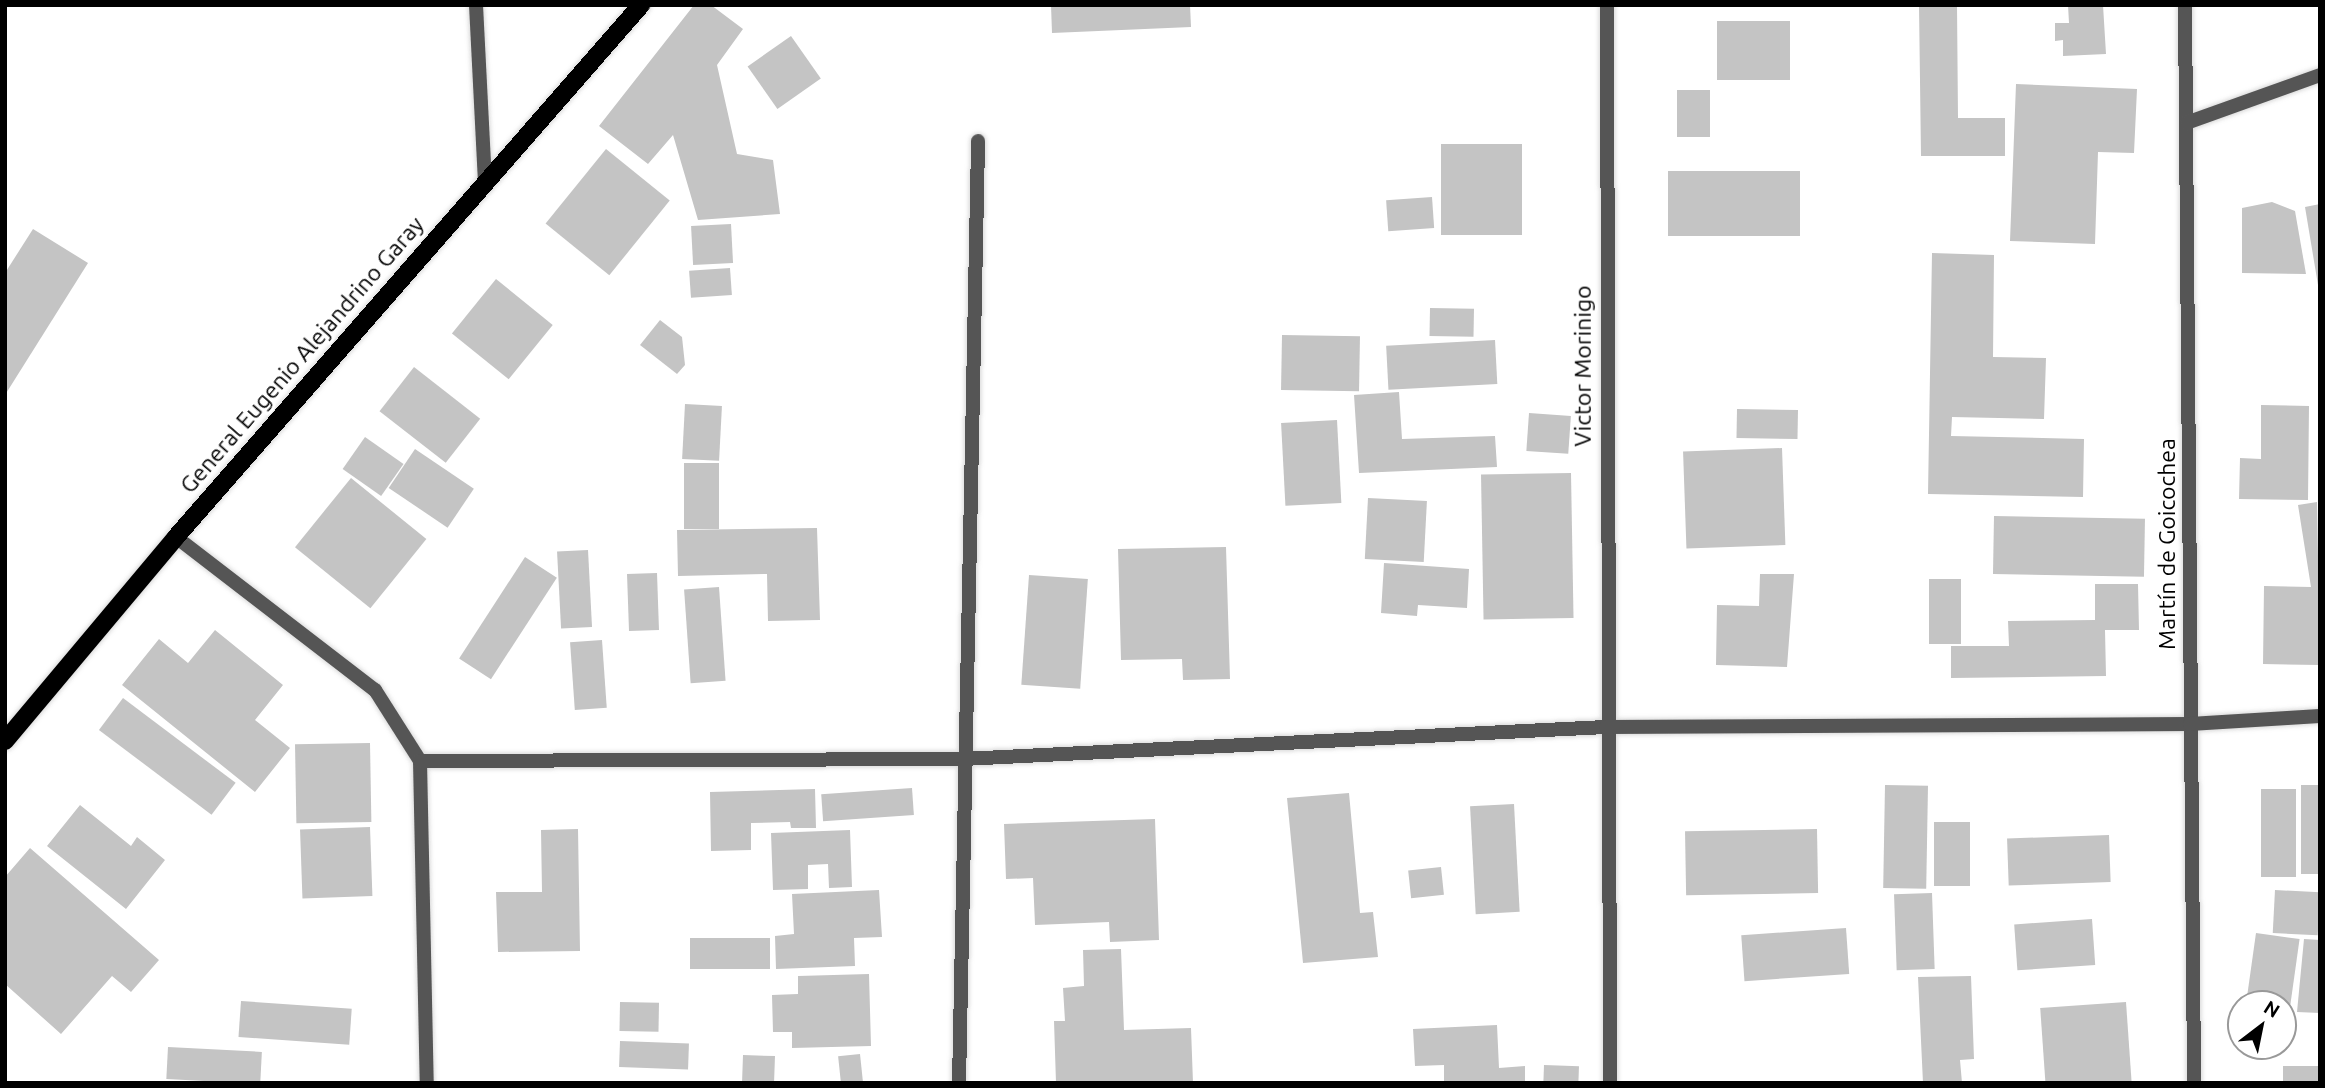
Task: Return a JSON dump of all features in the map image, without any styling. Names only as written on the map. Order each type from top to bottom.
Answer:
[{"type":"main road","name":"General Eugenio Alejandrino Garay","points":[[5,741],[176,537],[641,5]]},
{"type":"street","points":[[476,5],[485,183]]},
{"type":"street","name":"Victor Morinigo","points":[[1606,5],[1606,727],[1611,1083]]},
{"type":"street","name":"Martín de Goicochea","points":[[2185,5],[2189,121],[2190,724],[2194,1083]]},
{"type":"street","points":[[2189,121],[2320,75]]},
{"type":"street","points":[[959,1083],[963,759],[978,141]]},
{"type":"street","points":[[176,537],[375,690],[420,761],[427,1083]]},
{"type":"street","points":[[420,761],[963,759],[1606,727],[2190,724],[2320,716]]},
{"type":"building","points":[[694,5],[711,5],[743,29],[717,65],[737,154],[773,160],[780,214],[698,220],[673,135],[648,164],[599,126]]},
{"type":"building","points":[[1051,5],[1190,5],[1191,27],[1052,33]]},
{"type":"building","points":[[1957,5],[1958,118],[2005,118],[2005,156],[1921,156],[1919,6]]},
{"type":"building","points":[[2068,5],[2103,5],[2106,54],[2063,56],[2063,40],[2055,41],[2055,23],[2069,23]]},
{"type":"building","points":[[1717,21],[1790,21],[1790,80],[1717,80]]},
{"type":"building","points":[[791,36],[821,79],[777,109],[748,66]]},
{"type":"building","points":[[2016,84],[2137,89],[2134,153],[2098,152],[2095,244],[2010,241]]},
{"type":"building","points":[[1677,90],[1710,90],[1710,137],[1677,137]]},
{"type":"building","points":[[1441,144],[1522,144],[1522,235],[1441,235]]},
{"type":"building","points":[[606,149],[670,201],[609,275],[546,224]]},
{"type":"building","points":[[1668,171],[1800,171],[1800,236],[1668,236]]},
{"type":"building","points":[[1432,197],[1434,228],[1388,231],[1386,200]]},
{"type":"building","points":[[2272,202],[2295,211],[2306,274],[2242,273],[2242,208]]},
{"type":"building","points":[[2320,204],[2320,285],[2318,285],[2305,207]]},
{"type":"building","points":[[731,224],[733,263],[693,265],[691,226]]},
{"type":"building","points":[[33,229],[88,263],[5,395],[5,273]]},
{"type":"building","points":[[1932,253],[1994,255],[1993,357],[2046,358],[2044,419],[1952,417],[1951,436],[2084,439],[2083,497],[1928,494]]},
{"type":"building","points":[[730,268],[732,295],[691,298],[689,271]]},
{"type":"building","points":[[496,279],[553,325],[509,379],[452,333]]},
{"type":"building","points":[[1430,308],[1474,309],[1474,337],[1430,336]]},
{"type":"building","points":[[660,320],[682,337],[685,365],[677,374],[640,345]]},
{"type":"building","points":[[1282,335],[1360,336],[1359,391],[1281,390]]},
{"type":"building","points":[[1495,340],[1497,384],[1388,390],[1386,346]]},
{"type":"building","points":[[414,367],[480,419],[446,463],[380,411]]},
{"type":"building","points":[[1399,392],[1402,439],[1495,436],[1497,467],[1359,473],[1354,395]]},
{"type":"building","points":[[685,404],[722,406],[719,461],[682,459]]},
{"type":"building","points":[[2261,405],[2309,406],[2308,500],[2239,499],[2240,458],[2261,459]]},
{"type":"building","points":[[1737,409],[1798,410],[1797,439],[1736,438]]},
{"type":"building","points":[[1529,413],[1571,416],[1568,454],[1526,451]]},
{"type":"building","points":[[1337,420],[1341,503],[1285,506],[1281,423]]},
{"type":"building","points":[[365,437],[404,464],[381,496],[343,469]]},
{"type":"building","points":[[1782,448],[1785,545],[1686,548],[1683,451]]},
{"type":"building","points":[[415,449],[474,489],[448,528],[389,488]]},
{"type":"building","points":[[684,463],[719,463],[719,529],[684,529]]},
{"type":"building","points":[[1571,473],[1574,618],[1484,620],[1481,475]]},
{"type":"building","points":[[351,478],[426,539],[370,608],[295,547]]},
{"type":"building","points":[[1368,498],[1427,501],[1424,562],[1365,559]]},
{"type":"building","points":[[2317,502],[2320,665],[2263,664],[2264,586],[2311,587],[2298,505]]},
{"type":"building","points":[[1994,516],[2145,519],[2144,577],[1993,574]]},
{"type":"building","points":[[817,528],[820,620],[768,621],[767,574],[678,576],[677,530]]},
{"type":"building","points":[[1226,547],[1230,679],[1183,680],[1182,659],[1121,660],[1118,549]]},
{"type":"building","points":[[588,550],[592,627],[561,629],[557,552]]},
{"type":"building","points":[[525,557],[557,578],[491,679],[459,658]]},
{"type":"building","points":[[1384,563],[1469,569],[1467,608],[1418,605],[1417,616],[1381,613]]},
{"type":"building","points":[[657,573],[659,630],[629,631],[627,574]]},
{"type":"building","points":[[1760,574],[1794,574],[1787,667],[1716,665],[1717,605],[1759,606]]},
{"type":"building","points":[[1029,575],[1088,579],[1080,689],[1021,685]]},
{"type":"building","points":[[1929,579],[1961,579],[1961,644],[1929,644]]},
{"type":"building","points":[[2095,584],[2138,584],[2139,630],[2105,630],[2106,676],[1951,678],[1951,646],[2009,646],[2008,621],[2095,620]]},
{"type":"building","points":[[719,587],[726,681],[691,683],[684,589]]},
{"type":"building","points":[[215,630],[283,685],[255,720],[290,748],[255,792],[122,685],[159,639],[188,663]]},
{"type":"building","points":[[602,640],[607,708],[575,710],[570,642]]},
{"type":"building","points":[[123,698],[236,783],[212,815],[99,730]]},
{"type":"building","points":[[370,743],[371,822],[296,823],[295,744]]},
{"type":"building","points":[[1885,785],[1928,786],[1926,889],[1883,888]]},
{"type":"building","points":[[2301,785],[2320,785],[2320,874],[2301,874]]},
{"type":"building","points":[[912,788],[914,815],[823,821],[821,794]]},
{"type":"building","points":[[815,789],[816,828],[791,828],[790,822],[751,823],[751,850],[711,851],[710,792]]},
{"type":"building","points":[[2261,789],[2296,789],[2296,877],[2261,877]]},
{"type":"building","points":[[1349,793],[1360,913],[1373,912],[1378,957],[1303,963],[1287,798]]},
{"type":"building","points":[[1514,804],[1520,912],[1476,914],[1470,806]]},
{"type":"building","points":[[80,805],[131,846],[137,837],[165,860],[126,909],[47,846]]},
{"type":"building","points":[[1155,819],[1159,940],[1110,942],[1109,922],[1035,925],[1033,878],[1006,879],[1004,824]]},
{"type":"building","points":[[1934,822],[1970,822],[1970,886],[1934,886]]},
{"type":"building","points":[[370,827],[372,896],[302,898],[300,829]]},
{"type":"building","points":[[578,829],[580,951],[498,952],[496,892],[542,892],[541,830]]},
{"type":"building","points":[[1817,829],[1818,893],[1686,895],[1685,831]]},
{"type":"building","points":[[850,830],[852,887],[829,888],[828,864],[808,865],[808,889],[773,890],[771,833]]},
{"type":"building","points":[[2109,835],[2111,882],[2009,886],[2007,839]]},
{"type":"building","points":[[30,848],[159,960],[131,992],[112,976],[61,1034],[5,984],[5,877]]},
{"type":"building","points":[[1441,867],[1444,895],[1411,898],[1408,870]]},
{"type":"building","points":[[879,890],[882,937],[854,938],[855,966],[776,969],[775,936],[794,934],[792,894]]},
{"type":"building","points":[[2275,890],[2320,892],[2318,935],[2273,933]]},
{"type":"building","points":[[1932,893],[1935,969],[1897,970],[1894,894]]},
{"type":"building","points":[[2092,919],[2095,965],[2017,970],[2014,924]]},
{"type":"building","points":[[1846,928],[1849,974],[1744,981],[1741,935]]},
{"type":"building","points":[[2256,933],[2300,939],[2292,990],[2248,990]]},
{"type":"building","points":[[690,938],[770,938],[770,969],[690,969]]},
{"type":"building","points":[[2304,939],[2320,940],[2320,1013],[2297,1012]]},
{"type":"building","points":[[1121,949],[1124,1030],[1191,1028],[1193,1083],[1056,1083],[1054,1021],[1065,1021],[1063,988],[1084,986],[1083,950]]},
{"type":"building","points":[[869,974],[871,1046],[792,1048],[792,1032],[773,1032],[772,995],[798,994],[798,976]]},
{"type":"building","points":[[1971,976],[1974,1059],[1960,1060],[1962,1083],[1923,1083],[1918,977]]},
{"type":"building","points":[[241,1001],[352,1009],[349,1045],[238,1037]]},
{"type":"building","points":[[620,1002],[659,1003],[658,1032],[619,1031]]},
{"type":"building","points":[[2126,1002],[2132,1083],[2045,1083],[2040,1008]]},
{"type":"building","points":[[1497,1025],[1499,1068],[1525,1066],[1525,1083],[1444,1083],[1444,1065],[1415,1066],[1413,1029]]},
{"type":"building","points":[[620,1041],[689,1043],[688,1069],[619,1067]]},
{"type":"building","points":[[168,1047],[262,1052],[260,1083],[166,1079]]},
{"type":"building","points":[[860,1054],[863,1083],[841,1083],[838,1056]]},
{"type":"building","points":[[743,1055],[775,1056],[774,1083],[742,1083]]},
{"type":"building","points":[[1544,1065],[1579,1066],[1578,1083],[1543,1083]]},
{"type":"building","points":[[2283,1066],[2320,1066],[2320,1083],[2283,1083]]}]
